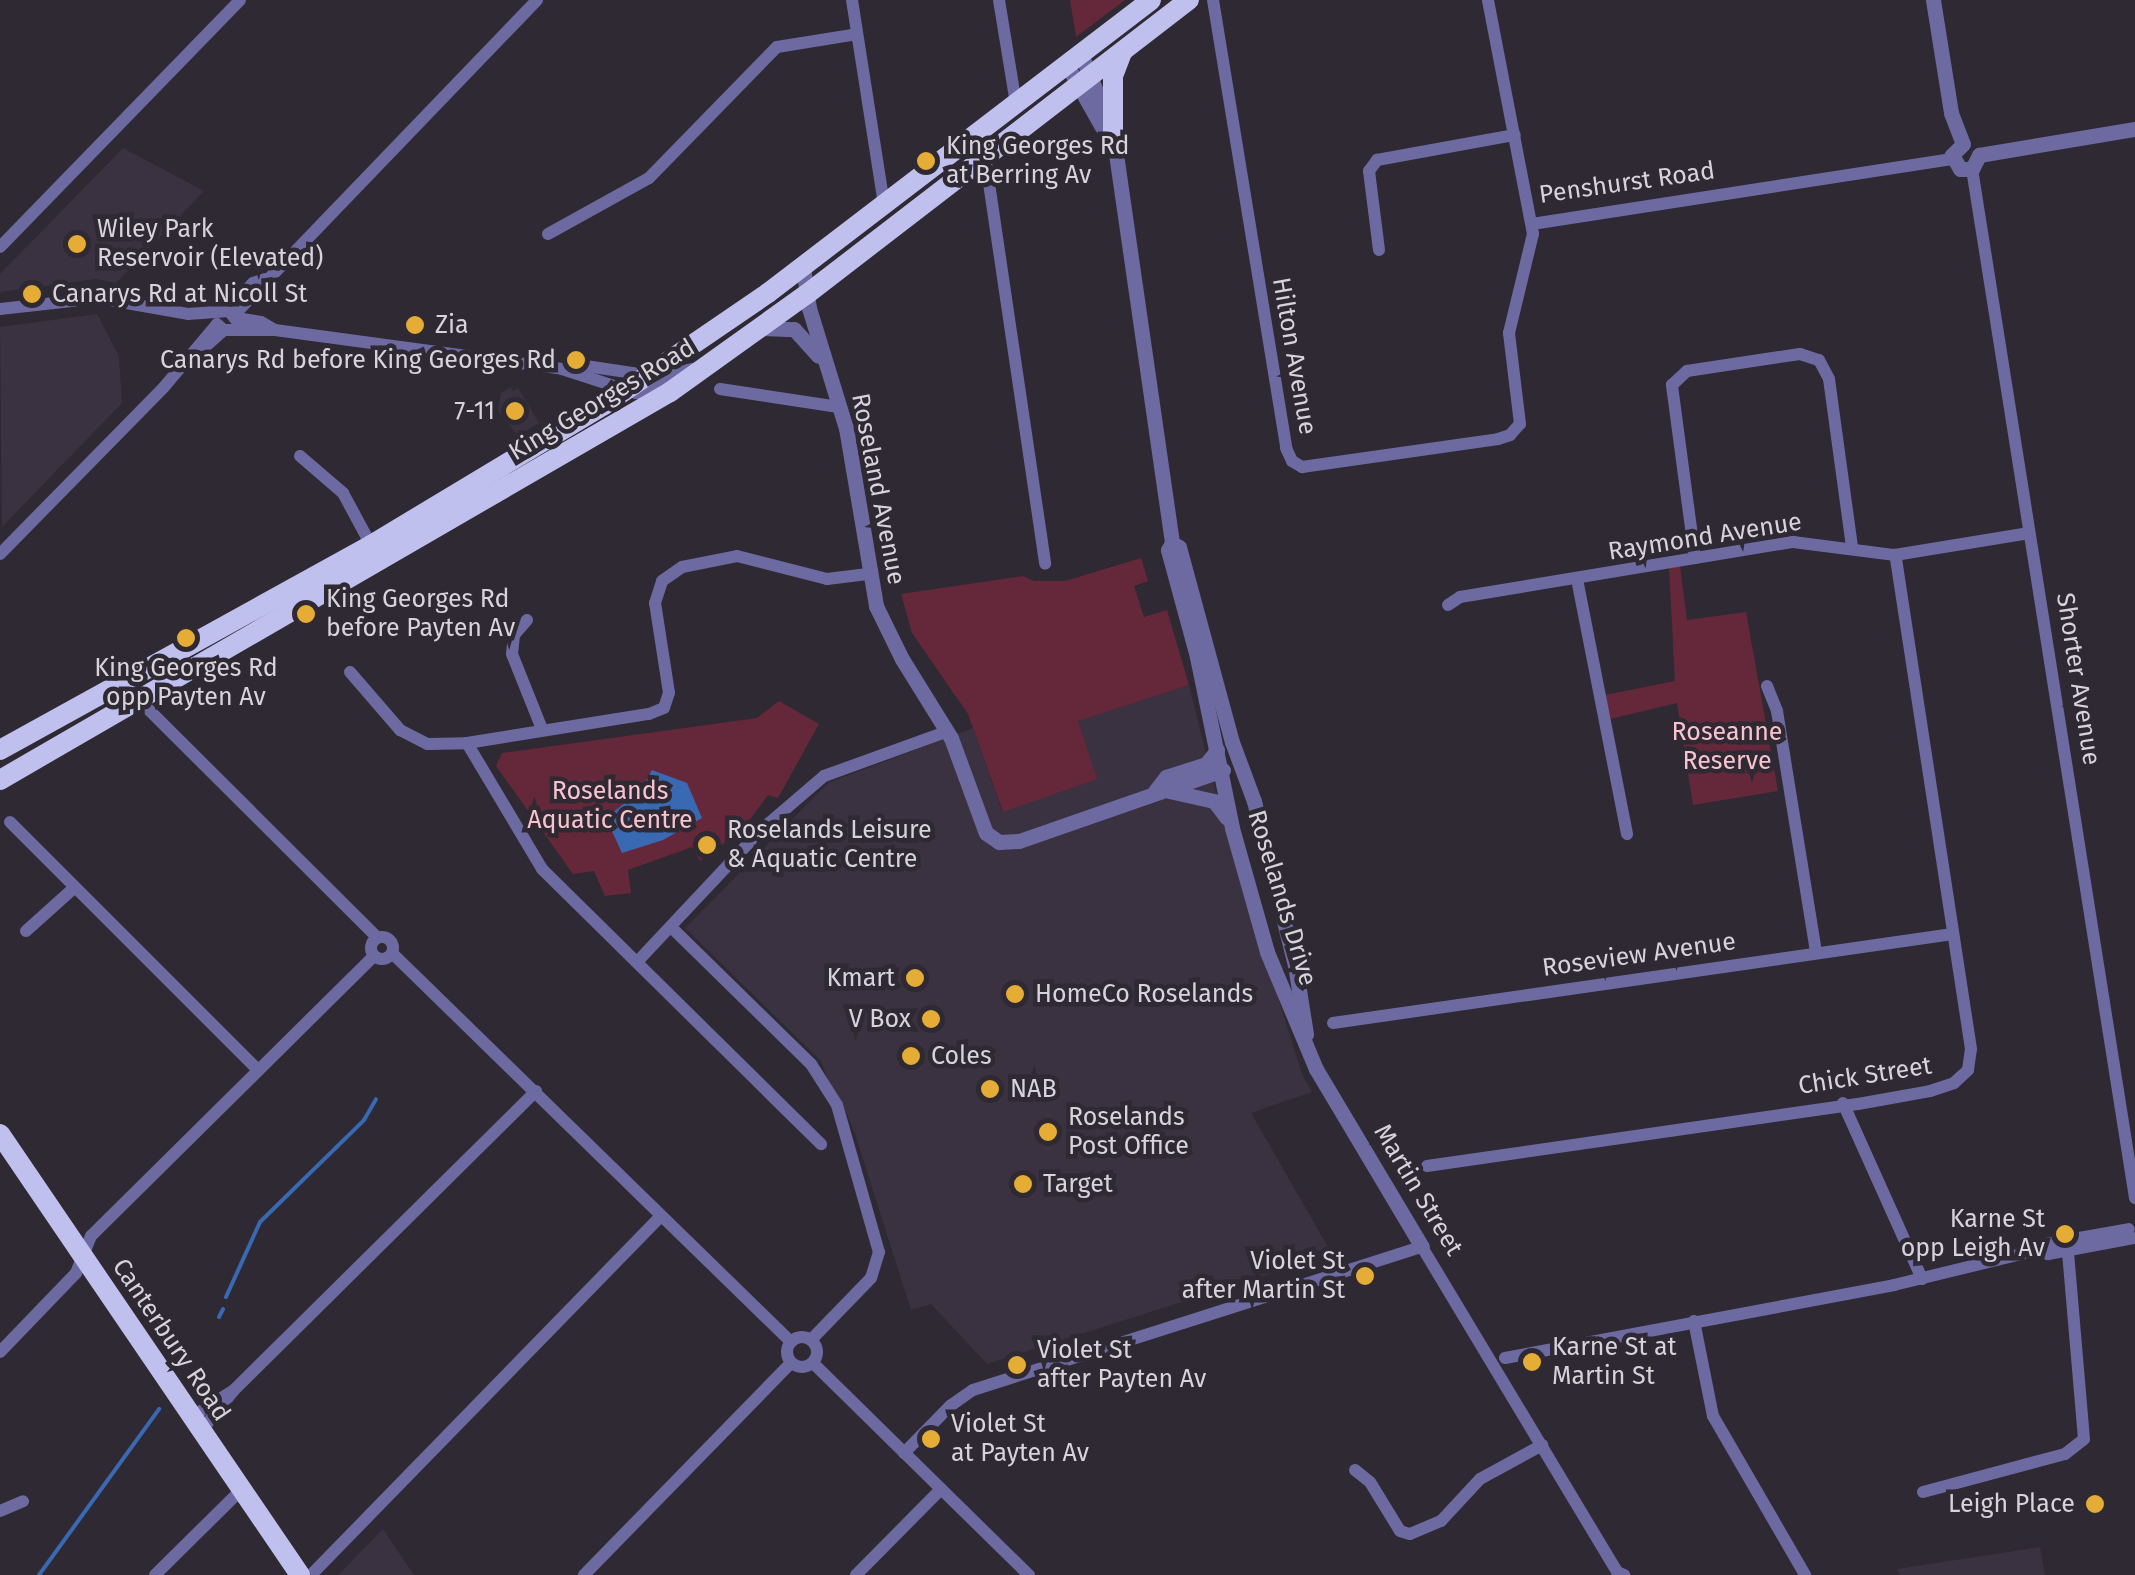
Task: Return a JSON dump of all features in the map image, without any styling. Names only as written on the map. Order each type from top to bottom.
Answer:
[{"type":"highway","name":"King Georges Road","points":[[0,750],[371,545],[585,417],[803,267],[1151,0]]},
{"type":"highway","name":"King Georges Road","points":[[0,780],[630,417],[706,368],[1188,0]]},
{"type":"highway","points":[[1113,143],[1112,76],[1123,50]]},
{"type":"highway","name":"Canterbury Road","points":[[0,1134],[300,1575]]},
{"type":"street","points":[[0,247],[240,0]]},
{"type":"street","points":[[0,554],[186,363],[198,342],[256,295],[265,279],[537,0]]},
{"type":"street","points":[[852,0],[884,204]]},
{"type":"street","points":[[1000,0],[1016,104]]},
{"type":"street","name":"Hilton Avenue","points":[[1213,0],[1292,461],[1302,467],[1318,466],[1510,435],[1520,424],[1520,410],[1509,333],[1532,224]]},
{"type":"street","name":"Penshurst Road","points":[[1488,0],[1532,224],[1952,159]]},
{"type":"street","points":[[1933,0],[1950,112],[1963,144]]},
{"type":"street","points":[[548,234],[648,178],[777,47],[857,34]]},
{"type":"street","name":"Roselands Drive","points":[[1074,59],[1113,143],[1172,543],[1179,547],[1224,746],[1258,824],[1295,965],[1307,1048]]},
{"type":"street","points":[[1975,162],[1972,144],[1953,150],[1952,159],[1960,169],[1975,162],[2135,129]]},
{"type":"street","points":[[1378,250],[1369,171],[1376,160],[1514,136]]},
{"type":"street","points":[[985,156],[1045,564]]},
{"type":"street","name":"Shorter Avenue","points":[[1975,162],[2029,534],[2135,1198]]},
{"type":"street","name":"Roseland Avenue","points":[[803,267],[825,368],[839,407],[868,574],[887,632],[948,731],[981,825],[999,842],[1019,841],[1222,770]]},
{"type":"street","points":[[186,363],[201,355],[253,284],[265,279]]},
{"type":"street","points":[[255,320],[256,295]]},
{"type":"street","points":[[0,309],[98,298],[188,314],[200,321],[255,320],[275,330]]},
{"type":"street","points":[[188,314],[198,328],[198,342]]},
{"type":"street","points":[[226,320],[562,370],[624,391],[642,393],[680,370],[706,368]]},
{"type":"street","name":"Roseland Avenue","points":[[760,328],[794,328],[806,337],[825,368]]},
{"type":"street","points":[[1695,558],[1672,384],[1687,372],[1800,354],[1819,360],[1829,379],[1852,548]]},
{"type":"street","points":[[562,370],[579,365],[647,375]]},
{"type":"street","points":[[578,377],[592,396],[585,417]]},
{"type":"street","points":[[720,389],[839,407]]},
{"type":"street","points":[[300,456],[343,493],[371,545]]},
{"type":"street","name":"Raymond Avenue","points":[[1448,606],[1460,597],[1806,541],[1895,555],[2029,534]]},
{"type":"street","name":"Chick Street","points":[[1427,1166],[1930,1091],[1954,1083],[1968,1070],[1972,1049],[1895,555]]},
{"type":"street","points":[[350,672],[412,740],[467,742],[664,708],[669,693],[654,604],[662,581],[672,574],[682,568],[737,556],[827,579],[868,574]]},
{"type":"street","points":[[1577,579],[1627,834]]},
{"type":"street","points":[[527,620],[514,635],[512,654],[542,729]]},
{"type":"street","points":[[1767,686],[1777,711],[1816,952]]},
{"type":"street","points":[[139,700],[377,937],[389,938],[392,954],[790,1342]]},
{"type":"street","points":[[637,962],[761,830],[824,776],[948,731]]},
{"type":"street","points":[[467,742],[542,869],[822,1144]]},
{"type":"street","name":"Roselands Drive","points":[[1224,746],[1222,770],[1232,828],[1267,952],[1307,1048]]},
{"type":"street","name":"Roseland Avenue","points":[[1156,791],[1166,777],[1206,764],[1224,746]]},
{"type":"street","points":[[1206,764],[1222,770]]},
{"type":"street","name":"Roselands Drive","points":[[1222,770],[1234,778],[1258,824]]},
{"type":"street","points":[[1156,791],[1179,792],[1214,802],[1232,828]]},
{"type":"street","points":[[10,822],[258,1069]]},
{"type":"street","points":[[26,931],[74,888]]},
{"type":"street","points":[[670,927],[812,1064],[836,1105],[851,1148],[879,1252],[876,1270],[811,1340]]},
{"type":"street","name":"Roseview Avenue","points":[[1333,1023],[1952,934]]},
{"type":"street","points":[[377,937],[370,946],[374,956],[381,959],[392,954]]},
{"type":"street","points":[[0,1352],[76,1272],[91,1236],[374,956]]},
{"type":"street","name":"Martin Street","points":[[1307,1048],[1422,1247],[1498,1361],[1618,1574]]},
{"type":"street","points":[[198,1423],[536,1091]]},
{"type":"street","points":[[1843,1103],[1922,1279]]},
{"type":"street","points":[[312,1575],[660,1216]]},
{"type":"street","points":[[1498,1361],[1922,1279],[2038,1250],[2046,1244],[2068,1246],[2133,1231]]},
{"type":"street","points":[[1923,1492],[2066,1454],[2084,1439],[2068,1246]]},
{"type":"street","points":[[904,1453],[950,1406],[973,1390],[1422,1247]]},
{"type":"street","points":[[1694,1321],[1713,1416],[1805,1575]]},
{"type":"street","points":[[803,1337],[811,1340],[817,1354],[812,1363],[804,1367],[791,1363],[787,1350],[790,1342],[803,1337]]},
{"type":"street","points":[[584,1575],[791,1363]]},
{"type":"street","points":[[812,1363],[1029,1575]]},
{"type":"street","points":[[1355,1470],[1370,1482],[1400,1531],[1410,1534],[1441,1521],[1480,1479],[1542,1445]]},
{"type":"street","points":[[155,1575],[242,1489]]},
{"type":"street","points":[[856,1575],[941,1490]]},
{"type":"street","points":[[0,1511],[23,1501]]},
{"type":"shaded area","points":[[123,148],[204,191],[116,283],[96,279],[0,292],[0,274]]},
{"type":"shaded area","points":[[97,314],[119,356],[122,403],[2,527],[0,327]]},
{"type":"shaded area","name":"7-11","points":[[510,387],[513,391],[518,388],[539,423],[518,436],[498,411],[501,393]]},
{"type":"shaded area","name":"HomeCo Roselands","points":[[1189,685],[1223,821],[1302,1074],[1312,1092],[1251,1113],[1332,1254],[987,1364],[931,1304],[911,1310],[855,1134],[842,1102],[836,1101],[821,1061],[685,928],[828,783],[973,728],[1002,811],[1077,721]]},
{"type":"shaded area","points":[[383,1529],[414,1575],[338,1575]]},
{"type":"shaded area","points":[[2040,1547],[2045,1575],[1900,1575],[1897,1569]]},
{"type":"green space","points":[[1070,0],[1125,0],[1076,37]]},
{"type":"green space","points":[[1141,558],[1148,581],[1134,586],[1144,617],[1167,610],[1189,685],[1078,721],[1097,779],[1003,812],[968,714],[912,633],[901,594],[1023,576],[1034,581],[1065,581]]},
{"type":"green space","name":"Roseanne Reserve","points":[[1680,566],[1687,620],[1746,612],[1778,791],[1693,805],[1677,703],[1610,719],[1605,695],[1675,681],[1669,568]]},
{"type":"green space","name":"Roselands Aquatic Centre","points":[[779,701],[819,724],[778,798],[768,795],[734,841],[731,838],[700,861],[692,847],[628,870],[631,893],[605,896],[594,871],[573,874],[496,766],[502,753],[757,718]]},
{"type":"water","points":[[652,770],[687,783],[702,818],[663,840],[622,853],[606,818],[641,790]]},
{"type":"waterway","points":[[226,1297],[260,1222],[364,1120],[376,1099]]},
{"type":"waterway","points":[[219,1317],[223,1309]]},
{"type":"waterway","points":[[39,1575],[159,1409]]},
{"type":"place","name":"King Georges Rd at Berring Av","points":[[926,161]]},
{"type":"place","name":"Wiley Park Reservoir (Elevated)","points":[[77,244]]},
{"type":"place","name":"Canarys Rd at Nicoll St","points":[[32,294]]},
{"type":"place","name":"Zia","points":[[415,325]]},
{"type":"place","name":"Canarys Rd before King Georges Rd","points":[[576,360]]},
{"type":"place","name":"7-11","points":[[515,411]]},
{"type":"place","name":"King Georges Rd before Payten Av","points":[[306,614]]},
{"type":"place","name":"King Georges Rd opp Payten Av","points":[[186,638]]},
{"type":"place","name":"Roselands Leisure & Aquatic Centre","points":[[707,845]]},
{"type":"place","name":"Kmart","points":[[915,978]]},
{"type":"place","name":"HomeCo Roselands","points":[[1015,994]]},
{"type":"place","name":"V Box","points":[[931,1019]]},
{"type":"place","name":"Coles","points":[[911,1056]]},
{"type":"place","name":"NAB","points":[[990,1089]]},
{"type":"place","name":"Roselands Post Office","points":[[1048,1132]]},
{"type":"place","name":"Target","points":[[1023,1184]]},
{"type":"place","name":"Karne St opp Leigh Av","points":[[2065,1234]]},
{"type":"place","name":"Violet St after Martin St","points":[[1365,1276]]},
{"type":"place","name":"Karne St at Martin St","points":[[1532,1362]]},
{"type":"place","name":"Violet St after Payten Av","points":[[1017,1365]]},
{"type":"place","name":"Violet St at Payten Av","points":[[931,1439]]},
{"type":"place","name":"Leigh Place","points":[[2095,1504]]}]
